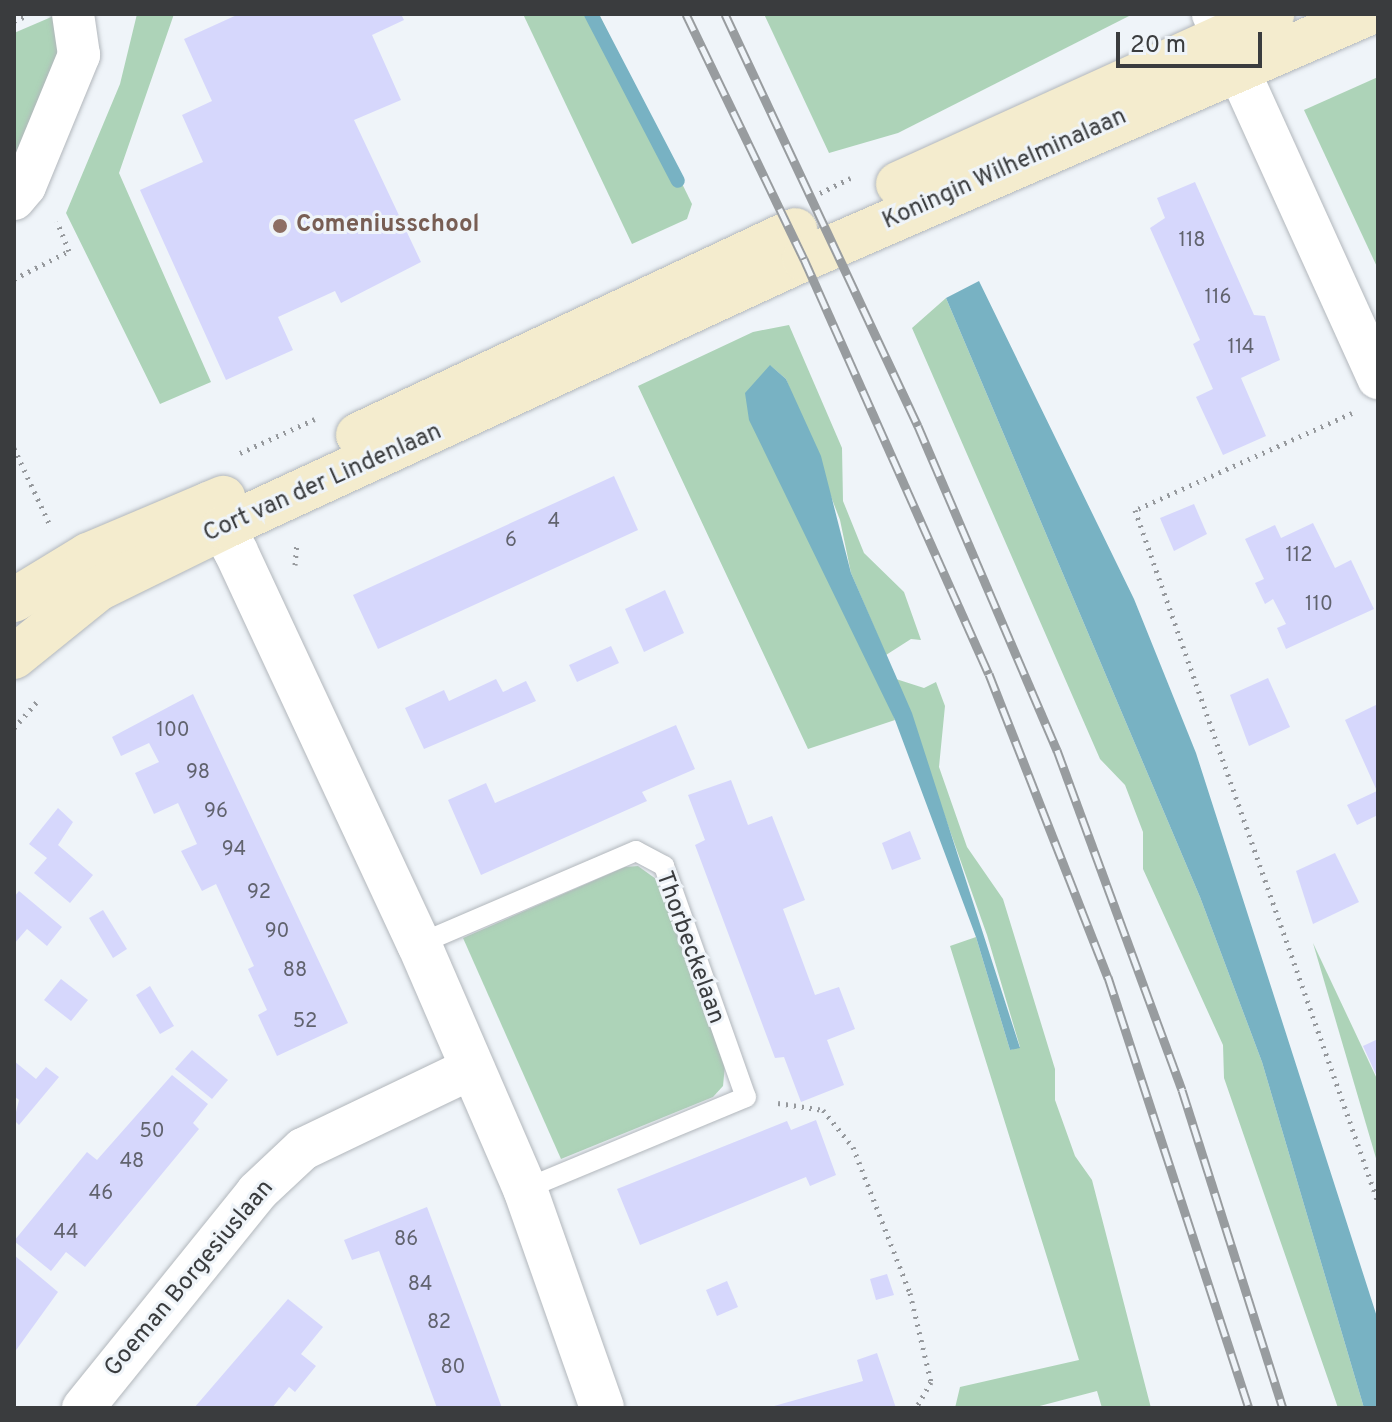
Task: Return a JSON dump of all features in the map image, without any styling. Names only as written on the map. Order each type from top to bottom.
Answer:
[{"type":"main road","name":"Koningin Wilhelminalaan","points":[[639,320],[804,259],[1272,14]]},
{"type":"main road","name":"Koningin Wilhelminalaan","points":[[1224,39],[1367,14]]},
{"type":"main road","name":"Cort van der Lindenlaan","points":[[14,657],[98,589],[217,516],[639,320]]},
{"type":"main road","name":"Cort van der Lindenlaan","points":[[14,600],[88,555],[217,516]]},
{"type":"street","points":[[14,199],[25,186],[79,55],[73,14]]},
{"type":"street","points":[[1224,39],[1371,393]]},
{"type":"street","points":[[217,516],[419,944],[525,1189],[602,1408]]},
{"type":"street","name":"Goeman Borgesiuslaan","points":[[83,1408],[257,1192],[303,1149],[472,1068]]},
{"type":"lane","name":"Thorbeckelaan","points":[[419,944],[636,851],[664,866],[746,1097]]},
{"type":"lane","points":[[525,1189],[746,1097]]},
{"type":"path","points":[[14,21],[30,14]]},
{"type":"path","points":[[1371,393],[1135,510],[1378,1202]]},
{"type":"path","points":[[14,448],[56,538]]},
{"type":"path","points":[[746,1097],[823,1110],[853,1147],[910,1293],[931,1382],[916,1408]]},
{"type":"green space","points":[[137,14],[174,14],[119,173],[211,382],[160,404],[66,213],[120,84]]},
{"type":"green space","points":[[523,14],[599,14],[692,204],[687,219],[632,244]]},
{"type":"green space","points":[[764,14],[1133,14],[898,133],[829,153]]},
{"type":"green space","points":[[56,15],[72,48],[14,182],[14,33]]},
{"type":"green space","points":[[1378,77],[1378,269],[1304,110]]},
{"type":"green space","points":[[946,298],[1200,897],[1262,1062],[1364,1408],[1338,1408],[1224,1078],[1223,1045],[1143,869],[1143,832],[1125,785],[1100,759],[912,328]]},
{"type":"green space","points":[[789,325],[842,448],[843,501],[864,553],[904,592],[921,640],[911,639],[886,655],[851,573],[840,520],[786,379],[771,366],[895,720],[808,749],[638,386],[753,332]]},
{"type":"green space","points":[[896,679],[924,688],[936,682],[945,706],[939,767],[967,847],[1003,899],[1055,1069],[1055,1100],[1075,1156],[1092,1180],[1151,1408],[1102,1408],[1097,1391],[1032,1408],[955,1408],[960,1387],[1079,1360],[950,946],[976,937],[1010,1050],[1020,1047],[987,935]]},
{"type":"green space","points":[[638,866],[656,879],[725,1065],[723,1086],[713,1097],[561,1159],[463,938],[625,867]]},
{"type":"green space","points":[[1313,943],[1378,1081],[1378,1165]]},
{"type":"water","points":[[979,281],[1134,599],[1196,753],[1378,1320],[1378,1408],[1364,1408],[1262,1062],[1200,897],[946,298]]},
{"type":"water","points":[[770,365],[786,379],[821,456],[851,573],[912,713],[1020,1048],[1010,1050],[976,937],[895,720],[749,420],[745,393]]},
{"type":"building","name":"Comeniusschool","points":[[239,14],[401,14],[404,20],[372,35],[401,100],[354,120],[421,262],[341,303],[335,291],[278,317],[293,350],[226,380],[140,190],[203,162],[182,115],[212,101],[184,39]]},
{"type":"building","points":[[1195,182],[1254,315],[1265,316],[1280,360],[1241,378],[1266,436],[1223,455],[1196,397],[1213,389],[1193,344],[1200,340],[1150,228],[1165,218],[1157,198]]},
{"type":"building","points":[[614,476],[638,530],[378,649],[353,595]]},
{"type":"building","points":[[1194,504],[1207,534],[1174,551],[1160,518]]},
{"type":"building","points":[[1313,523],[1335,568],[1351,560],[1374,609],[1286,649],[1277,628],[1286,624],[1273,599],[1265,604],[1255,583],[1264,579],[1245,539],[1275,525],[1281,538]]},
{"type":"building","points":[[665,590],[684,633],[644,652],[625,609]]},
{"type":"building","points":[[611,646],[619,663],[577,682],[569,665]]},
{"type":"building","points":[[1268,678],[1290,727],[1249,746],[1230,695]]},
{"type":"building","points":[[496,679],[503,692],[526,681],[536,701],[424,749],[405,708],[444,690],[449,701]]},
{"type":"building","points":[[193,694],[348,1023],[277,1056],[258,1015],[267,1010],[248,969],[254,966],[216,884],[202,891],[181,851],[197,844],[178,803],[154,814],[135,773],[159,762],[149,743],[121,756],[112,737]]},
{"type":"building","points":[[1378,704],[1378,815],[1357,825],[1347,805],[1377,791],[1345,720]]},
{"type":"building","points":[[676,725],[695,769],[642,792],[647,801],[481,875],[448,800],[486,783],[495,803]]},
{"type":"building","points":[[731,780],[748,825],[772,816],[805,900],[783,909],[815,995],[839,987],[855,1029],[827,1040],[844,1085],[801,1102],[784,1057],[775,1058],[695,845],[705,840],[688,795]]},
{"type":"building","points":[[58,808],[73,822],[58,845],[93,875],[70,903],[34,873],[47,858],[29,844]]},
{"type":"building","points":[[910,831],[921,859],[892,870],[882,843]]},
{"type":"building","points":[[1335,853],[1359,902],[1313,924],[1296,871]]},
{"type":"building","points":[[19,891],[62,927],[47,946],[27,929],[14,944],[14,897]]},
{"type":"building","points":[[103,910],[127,949],[113,958],[89,918]]},
{"type":"building","points":[[61,979],[88,1000],[71,1021],[44,1000]]},
{"type":"building","points":[[150,986],[174,1026],[160,1034],[136,995]]},
{"type":"building","points":[[1378,1039],[1378,1079],[1363,1046]]},
{"type":"building","points":[[192,1050],[228,1080],[212,1099],[175,1069]]},
{"type":"building","points":[[14,1061],[36,1079],[46,1067],[59,1077],[19,1125],[14,1120],[19,1100],[14,1096]]},
{"type":"building","points":[[172,1075],[208,1104],[193,1123],[199,1129],[85,1267],[66,1252],[51,1271],[14,1241],[87,1152],[97,1160]]},
{"type":"building","points":[[816,1120],[836,1175],[810,1186],[806,1177],[640,1245],[617,1189],[787,1121],[791,1130]]},
{"type":"building","points":[[427,1207],[502,1408],[437,1408],[379,1251],[352,1260],[344,1240]]},
{"type":"building","points":[[14,1255],[58,1292],[14,1353]]},
{"type":"building","points":[[887,1274],[894,1295],[876,1300],[870,1279]]},
{"type":"building","points":[[727,1281],[738,1307],[717,1316],[706,1290]]},
{"type":"building","points":[[288,1299],[323,1327],[301,1354],[316,1366],[295,1392],[289,1387],[272,1408],[194,1408]]},
{"type":"building","points":[[877,1353],[896,1408],[767,1408],[863,1381],[857,1360]]},
{"type":"waterway","points":[[591,14],[678,181]]},
{"type":"railway","points":[[686,14],[804,259],[989,674],[1108,977],[1249,1408]]},
{"type":"railway","points":[[725,14],[918,426],[1057,750],[1182,1090],[1283,1408]]},
{"type":"place","name":"Comeniusschool","points":[[280,226]]}]
